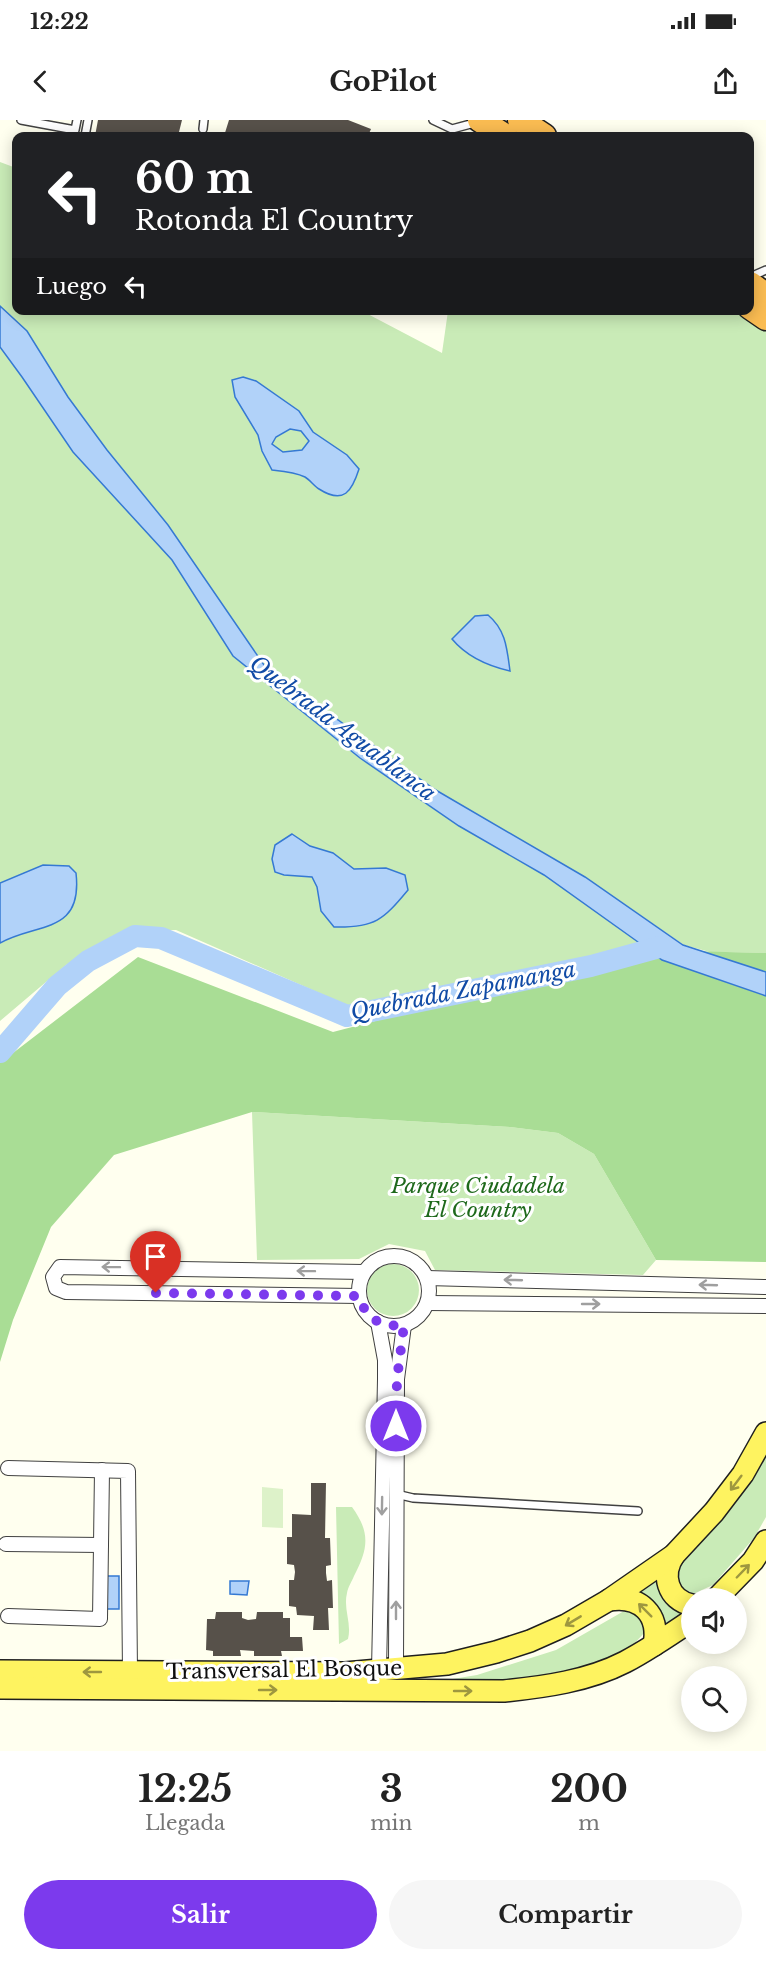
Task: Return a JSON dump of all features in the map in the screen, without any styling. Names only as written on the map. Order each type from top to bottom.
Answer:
[{"type":"highway","points":[[481,120],[499,132]]},
{"type":"highway","points":[[520,120],[538,132]]},
{"type":"main road","name":"Transversal El Bosque","points":[[0,1671],[345,1673],[447,1664],[496,1652],[530,1641],[566,1625],[609,1600],[674,1555],[714,1512],[743,1474],[766,1433]]},
{"type":"main road","points":[[727,1588],[753,1561],[766,1541]]},
{"type":"main road","points":[[674,1555],[667,1570],[669,1587],[681,1601]]},
{"type":"main road","points":[[609,1600],[629,1599],[646,1609],[655,1626],[654,1645]]},
{"type":"main road","name":"Transversal El Bosque","points":[[0,1688],[504,1691],[543,1687],[584,1677],[623,1663],[681,1627]]},
{"type":"street","points":[[393,1256],[410,1259],[423,1270],[427,1278],[428,1303],[418,1317],[404,1325],[378,1323],[365,1312],[359,1296],[360,1279],[377,1260],[393,1256]]},
{"type":"street","points":[[359,1296],[66,1292],[56,1288],[53,1277],[60,1267],[364,1272]]},
{"type":"street","points":[[427,1278],[766,1287]]},
{"type":"street","points":[[428,1303],[766,1305]]},
{"type":"street","points":[[378,1323],[385,1360],[390,1473],[388,1669]]},
{"type":"street","points":[[388,1669],[396,1494],[390,1473],[397,1379],[404,1325]]},
{"type":"street","points":[[8,1468],[128,1471],[130,1672]]},
{"type":"street","points":[[8,1616],[100,1619],[102,1470]]},
{"type":"street","points":[[6,1544],[101,1545]]},
{"type":"lane","points":[[21,120],[75,130],[77,120]]},
{"type":"lane","points":[[203,129],[204,120]]},
{"type":"lane","points":[[433,120],[452,132]]},
{"type":"lane","points":[[456,132],[481,120]]},
{"type":"lane","points":[[396,1494],[413,1498],[638,1511]]},
{"type":"green space","points":[[0,162],[12,166],[12,315],[370,315],[442,353],[447,315],[754,315],[754,311],[766,314],[766,953],[710,952],[684,945],[585,877],[434,789],[266,668],[168,525],[107,450],[68,397],[27,331],[0,306]]},
{"type":"green space","points":[[0,347],[73,452],[172,560],[233,656],[360,758],[459,826],[544,875],[645,947],[593,964],[351,1007],[176,930],[126,931],[66,965],[0,1021]]},
{"type":"green space","points":[[648,950],[766,953],[766,1262],[656,1260],[594,1154],[558,1133],[510,1127],[252,1112],[114,1155],[51,1227],[13,1320],[0,1362],[0,1063],[138,957],[333,1032]]},
{"type":"green space","name":"Parque Ciudadela El Country","points":[[252,1112],[510,1127],[558,1133],[594,1154],[656,1260],[643,1275],[435,1270],[425,1251],[389,1244],[359,1259],[257,1260]]},
{"type":"green space","points":[[388,1264],[398,1264],[412,1271],[419,1290],[412,1309],[398,1316],[388,1316],[378,1312],[371,1305],[367,1295],[367,1285],[371,1275],[378,1268]]},
{"type":"green space","points":[[766,1449],[766,1517],[754,1538],[713,1585],[706,1588],[681,1588],[681,1593],[674,1572]]},
{"type":"green space","points":[[262,1487],[283,1489],[283,1528],[262,1527]]},
{"type":"green space","points":[[336,1507],[352,1507],[365,1533],[365,1549],[347,1593],[348,1639],[339,1644]]},
{"type":"green space","points":[[658,1573],[681,1598],[681,1618],[660,1638],[626,1597]]},
{"type":"green space","points":[[624,1611],[639,1612],[645,1619],[645,1632],[633,1645],[601,1663],[518,1682],[440,1681],[477,1675],[556,1650]]},
{"type":"water","name":"Quebrada Aguablanca","points":[[0,306],[27,331],[68,397],[107,450],[168,525],[266,668],[434,789],[585,877],[683,945],[766,972],[766,996],[662,960],[544,875],[459,826],[360,758],[233,656],[172,560],[73,452],[0,347]]},
{"type":"water","points":[[243,377],[256,381],[299,411],[313,432],[347,455],[359,469],[350,489],[341,496],[335,496],[319,489],[301,475],[272,470],[262,451],[258,435],[235,397],[232,380]],"holes":[[[290,429],[301,431],[309,441],[302,450],[283,452],[272,444],[276,437]]]},
{"type":"water","points":[[488,615],[502,634],[510,671],[478,660],[452,639],[475,616]]},
{"type":"water","points":[[292,834],[310,846],[333,853],[354,869],[386,868],[405,875],[408,890],[392,909],[369,924],[334,927],[321,911],[317,887],[312,877],[275,872],[272,859],[275,845]]},
{"type":"water","points":[[43,865],[69,866],[76,873],[76,893],[72,907],[65,917],[54,923],[0,943],[0,883]]},
{"type":"water","points":[[105,1576],[119,1576],[119,1609],[106,1609]]},
{"type":"water","points":[[230,1581],[249,1581],[247,1595],[230,1594]]},
{"type":"building","points":[[98,120],[182,120],[179,132],[96,132]]},
{"type":"building","points":[[229,120],[348,120],[371,129],[370,132],[225,132]]},
{"type":"building","points":[[311,1483],[326,1483],[325,1538],[330,1538],[331,1565],[326,1566],[326,1573],[327,1581],[332,1580],[333,1608],[328,1608],[329,1630],[313,1630],[314,1616],[297,1615],[296,1607],[289,1606],[289,1580],[294,1580],[295,1572],[294,1565],[287,1564],[287,1537],[292,1537],[292,1514],[311,1515]]},
{"type":"building","points":[[216,1612],[242,1612],[242,1618],[248,1620],[256,1619],[257,1612],[283,1612],[283,1618],[290,1618],[290,1637],[302,1637],[303,1651],[281,1651],[282,1656],[254,1656],[254,1651],[240,1650],[241,1656],[213,1656],[213,1651],[206,1650],[207,1619],[215,1619]]},
{"type":"waterway","name":"Quebrada Zapamanga","points":[[0,1052],[57,986],[88,961],[135,936],[161,938],[347,1016],[591,966],[660,947]]},
{"type":"route","points":[[156,1293],[359,1296],[365,1312],[378,1323],[404,1325],[398,1362],[396,1426]]}]
